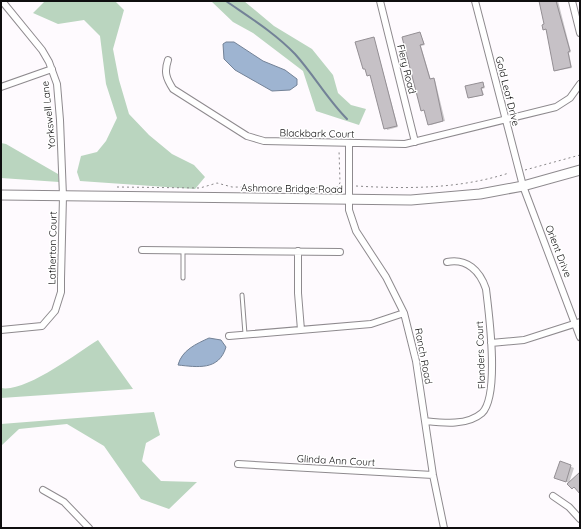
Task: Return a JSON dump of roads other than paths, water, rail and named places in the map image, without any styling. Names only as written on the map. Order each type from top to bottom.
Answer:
[{"type":"main road","name":"Ashmore Bridge Road","points":[[1,195],[348,200],[435,199],[480,194],[522,186],[580,170]]},
{"type":"street","name":"Yorkswell Lane","points":[[2,1],[42,50],[52,68],[57,84],[63,196]]},
{"type":"street","name":"Fiery Road","points":[[380,1],[415,142]]},
{"type":"street","name":"Gold Leaf Drive","points":[[475,1],[522,186]]},
{"type":"street","points":[[572,1],[580,33]]},
{"type":"street","name":"Blackbark Court","points":[[168,60],[165,70],[167,80],[173,89],[247,136],[264,141],[399,144],[415,142],[556,107],[570,98],[580,84]]},
{"type":"street","points":[[1,87],[52,68]]},
{"type":"street","name":"Ranch Road","points":[[349,143],[349,210],[356,231],[378,262],[404,313],[416,361],[433,475],[444,528]]},
{"type":"street","name":"Orient Drive","points":[[522,186],[578,323],[580,337]]},
{"type":"street","name":"Latherton Court","points":[[1,330],[42,326],[55,311],[61,292],[63,196]]},
{"type":"street","points":[[142,250],[340,252]]},
{"type":"street","points":[[298,251],[298,293],[301,330]]},
{"type":"street","name":"Flanders Court","points":[[425,421],[442,423],[457,422],[473,418],[483,411],[488,405],[491,393],[490,343],[486,289],[482,278],[468,264],[455,261],[447,262]]},
{"type":"street","points":[[229,336],[371,324],[404,313]]},
{"type":"street","points":[[490,343],[524,340],[578,323]]},
{"type":"street","name":"Glinda Ann Court","points":[[238,464],[433,475]]},
{"type":"street","points":[[43,490],[64,502],[89,528]]},
{"type":"street","points":[[553,496],[569,507],[580,519]]},
{"type":"lane","points":[[183,250],[183,278]]},
{"type":"lane","points":[[242,295],[245,334]]},
{"type":"water","points":[[226,42],[234,42],[263,61],[285,70],[297,79],[297,85],[290,90],[272,91],[235,70],[224,59],[223,44]]},
{"type":"water","points":[[209,338],[221,340],[226,347],[223,355],[218,360],[213,364],[200,367],[178,365],[186,351]]},
{"type":"waterway","points":[[226,1],[262,26],[287,46],[302,62],[347,119]]}]
